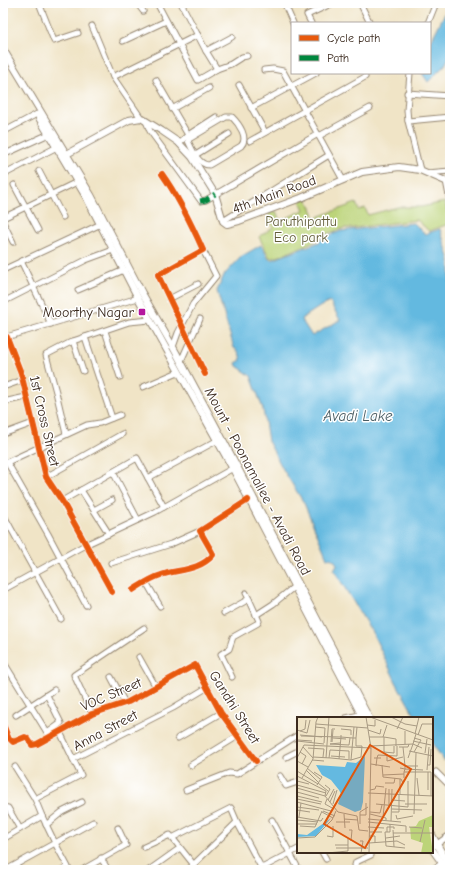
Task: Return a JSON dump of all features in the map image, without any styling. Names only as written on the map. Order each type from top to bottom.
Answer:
[{"type":"main road","name":"Mount - Poonamallee - Avadi Road","points":[[3,53],[49,134],[57,147],[65,155],[77,182],[103,223],[181,361],[235,468],[365,716]]},
{"type":"main road","name":"Mount - Poonamallee - Avadi Road","points":[[3,53],[91,195],[113,250],[138,298],[178,372],[235,468],[248,500],[365,716]]},
{"type":"main road","points":[[65,155],[129,120],[143,120]]},
{"type":"main road","name":"4th Main Road","points":[[143,120],[162,130],[194,156],[215,194],[223,221],[227,224],[301,198],[362,172],[399,167],[420,170],[448,182]]},
{"type":"main road","points":[[434,847],[446,863],[447,870]]},
{"type":"street","points":[[39,3],[54,41],[78,33]]},
{"type":"street","points":[[137,3],[143,11]]},
{"type":"street","points":[[157,3],[198,80],[217,69],[247,56]]},
{"type":"street","points":[[181,3],[217,69]]},
{"type":"street","points":[[310,22],[307,15],[333,3]]},
{"type":"street","points":[[360,3],[370,22]]},
{"type":"street","points":[[428,22],[436,3]]},
{"type":"street","points":[[286,7],[293,22]]},
{"type":"street","points":[[123,40],[166,21]]},
{"type":"street","points":[[92,26],[113,77],[200,201],[206,200],[318,135],[370,108]]},
{"type":"street","points":[[113,77],[198,35]]},
{"type":"street","points":[[206,51],[232,37]]},
{"type":"street","points":[[264,70],[273,69],[283,71],[343,180]]},
{"type":"street","points":[[251,108],[313,74]]},
{"type":"street","points":[[410,74],[406,110],[420,170]]},
{"type":"street","points":[[250,141],[366,77]]},
{"type":"street","points":[[156,80],[188,135]]},
{"type":"street","points":[[239,85],[265,132]]},
{"type":"street","points":[[172,109],[208,88]]},
{"type":"street","points":[[407,93],[450,96]]},
{"type":"street","points":[[3,132],[37,114]]},
{"type":"street","points":[[226,116],[232,117],[245,138],[241,146],[209,165],[202,163],[194,156],[188,139],[226,116]]},
{"type":"street","points":[[179,143],[188,135],[216,117]]},
{"type":"street","points":[[408,122],[450,117]]},
{"type":"street","points":[[3,155],[49,134]]},
{"type":"street","points":[[194,156],[229,134]]},
{"type":"street","points":[[3,175],[57,147]]},
{"type":"street","points":[[223,221],[329,155]]},
{"type":"street","points":[[3,167],[8,172]]},
{"type":"street","points":[[38,171],[63,217]]},
{"type":"street","points":[[427,173],[450,171]]},
{"type":"street","points":[[162,174],[176,193],[216,276],[193,304],[173,347]]},
{"type":"street","points":[[3,218],[77,182]]},
{"type":"street","points":[[448,182],[450,201]]},
{"type":"street","points":[[14,185],[38,230]]},
{"type":"street","points":[[3,222],[14,242]]},
{"type":"street","points":[[3,270],[103,223]]},
{"type":"street","points":[[3,302],[86,260],[113,250]]},
{"type":"street","points":[[203,250],[158,275],[205,374]]},
{"type":"street","points":[[21,261],[51,324]]},
{"type":"street","points":[[78,290],[124,270]]},
{"type":"street","points":[[169,299],[198,284]]},
{"type":"street","points":[[5,337],[138,298]]},
{"type":"street","points":[[181,361],[200,319]]},
{"type":"street","points":[[66,434],[46,355],[73,341],[130,322],[150,320]]},
{"type":"street","points":[[105,331],[120,377]]},
{"type":"street","name":"1st Cross Street","points":[[5,337],[23,380],[32,423],[46,476],[62,501],[112,592]]},
{"type":"street","points":[[85,337],[112,418]]},
{"type":"street","points":[[73,341],[83,371]]},
{"type":"street","points":[[143,387],[178,372]]},
{"type":"street","points":[[3,387],[23,380]]},
{"type":"street","points":[[3,402],[26,397]]},
{"type":"street","points":[[86,604],[48,534],[4,462],[87,425],[120,415]]},
{"type":"street","points":[[3,434],[32,423]]},
{"type":"street","points":[[46,476],[122,434]]},
{"type":"street","points":[[148,478],[218,440]]},
{"type":"street","points":[[62,501],[137,458],[164,508]]},
{"type":"street","points":[[3,590],[21,582],[35,572],[85,545],[164,508],[235,468]]},
{"type":"street","points":[[113,472],[138,520]]},
{"type":"street","points":[[81,490],[109,534]]},
{"type":"street","points":[[94,510],[112,500]]},
{"type":"street","points":[[111,563],[171,544],[200,531],[248,500]]},
{"type":"street","points":[[3,514],[61,619]]},
{"type":"street","points":[[3,528],[9,525]]},
{"type":"street","points":[[132,590],[159,575],[198,566],[209,560],[213,555],[200,531]]},
{"type":"street","points":[[146,582],[160,606]]},
{"type":"street","points":[[256,615],[273,604],[295,586]]},
{"type":"street","points":[[232,677],[221,654],[229,648],[233,637],[259,621],[246,593]]},
{"type":"street","points":[[224,613],[249,599]]},
{"type":"street","points":[[92,714],[74,675],[144,628]]},
{"type":"street","points":[[139,657],[156,687]]},
{"type":"street","points":[[3,661],[5,667],[48,736]]},
{"type":"street","name":"VOC Street","points":[[3,724],[8,737],[13,742],[25,737],[32,745],[37,744],[48,736],[60,732],[92,714],[125,703],[195,665]]},
{"type":"street","name":"Gandhi Street","points":[[195,665],[221,713],[256,761]]},
{"type":"street","points":[[111,677],[125,703]]},
{"type":"street","name":"Anna Street","points":[[35,799],[81,775],[73,759],[173,708],[208,687]]},
{"type":"street","points":[[16,715],[54,690]]},
{"type":"street","points":[[47,695],[61,723],[50,731],[48,736]]},
{"type":"street","points":[[178,738],[221,713]]},
{"type":"street","points":[[60,732],[73,759]]},
{"type":"street","points":[[191,766],[238,736]]},
{"type":"street","points":[[186,790],[229,773],[237,774],[297,736]]},
{"type":"street","points":[[286,757],[297,752]]},
{"type":"street","points":[[15,767],[35,799],[54,844],[70,868],[63,870]]},
{"type":"street","points":[[436,772],[450,786]]},
{"type":"street","points":[[280,776],[286,786],[297,782]]},
{"type":"street","points":[[46,825],[62,812],[82,802]]},
{"type":"street","points":[[3,807],[8,808],[20,829]]},
{"type":"street","points":[[172,838],[232,808],[237,822],[260,869],[297,849]]},
{"type":"street","points":[[3,839],[42,816]]},
{"type":"street","points":[[272,820],[299,870]]},
{"type":"street","points":[[6,870],[93,822]]},
{"type":"street","points":[[188,870],[237,822]]},
{"type":"street","points":[[82,870],[126,845],[118,828]]},
{"type":"street","points":[[144,847],[170,835],[194,865]]},
{"type":"street","points":[[434,847],[450,835]]},
{"type":"street","points":[[149,870],[180,848]]},
{"type":"street","points":[[323,853],[326,859]]},
{"type":"street","points":[[355,869],[356,862],[371,855]]},
{"type":"street","points":[[101,858],[108,870]]},
{"type":"street","points":[[432,870],[446,863]]},
{"type":"green space","name":"Paruthipattu Eco park","points":[[307,198],[315,218],[356,203],[359,210],[365,208],[368,215],[398,207],[421,207],[445,202],[450,226],[446,225],[429,231],[417,220],[344,228],[322,236],[317,240],[283,255],[270,258],[259,237],[273,227],[268,214],[276,211],[280,221],[304,210],[300,201]]},
{"type":"water","points":[[450,3],[450,55],[445,65],[428,82],[423,74],[431,74],[431,41]]},
{"type":"water","name":"Avadi Lake","points":[[414,223],[425,234],[440,229],[450,260],[450,754],[444,761],[433,744],[433,717],[416,717],[414,714],[398,686],[373,634],[334,570],[337,564],[333,559],[327,558],[304,503],[284,471],[268,441],[263,409],[251,376],[237,366],[236,363],[241,360],[239,352],[234,348],[217,291],[224,275],[242,256],[261,245],[269,259],[272,260],[319,242],[323,238],[341,231]],"holes":[[[330,302],[340,320],[312,336],[301,319]]]},
{"type":"marked path","points":[[200,201],[206,200],[215,194]]},
{"type":"cycle path","points":[[162,174],[174,192],[203,250],[158,275],[205,374]]},
{"type":"cycle path","points":[[7,337],[21,373],[46,477],[62,501],[112,592]]},
{"type":"cycle path","points":[[133,590],[157,576],[188,569],[202,564],[213,555],[200,531],[248,500]]},
{"type":"cycle path","points":[[3,724],[8,737],[13,742],[25,737],[32,745],[37,744],[92,714],[128,702],[195,665],[221,713],[256,761]]},
{"type":"place","name":"Moorthy Nagar","points":[[142,312]]}]
